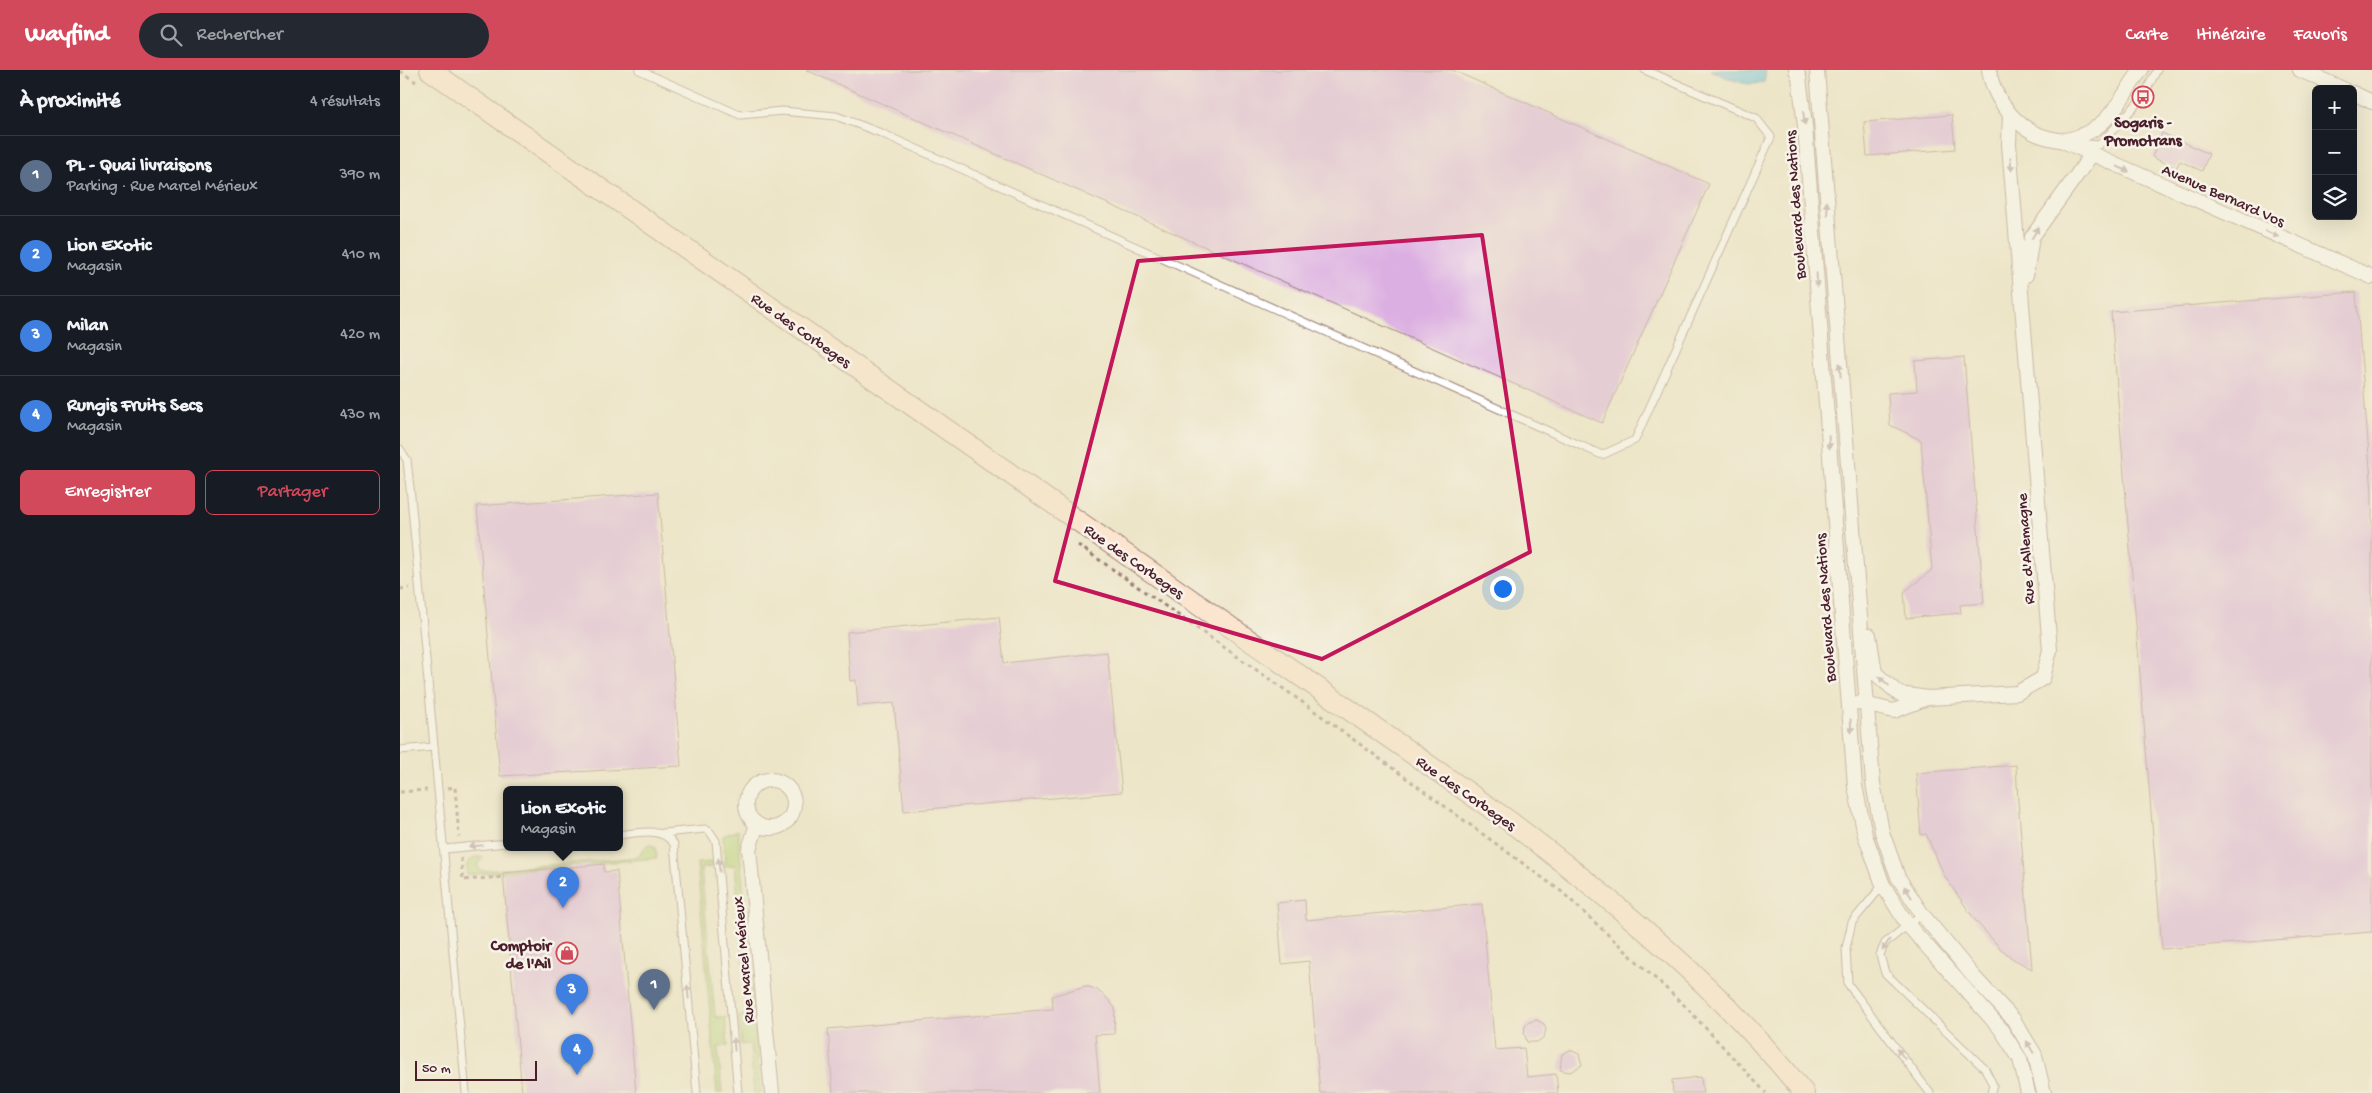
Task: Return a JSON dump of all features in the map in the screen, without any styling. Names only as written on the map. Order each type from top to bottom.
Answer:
[{"type":"street","name":"Boulevard des Nations","points":[[1796,70],[1799,77],[1805,126],[1855,786],[1865,835],[1883,885],[1907,924],[2000,1028],[2020,1059],[2028,1093]]},
{"type":"street","name":"Boulevard des Nations","points":[[1817,70],[1873,783],[1882,832],[1898,877],[1922,914],[1973,976],[2013,1019],[2035,1055],[2044,1093]]},
{"type":"street","points":[[1989,70],[1998,99],[2010,115]]},
{"type":"street","points":[[2063,141],[2087,133],[2105,120],[2141,70]]},
{"type":"street","points":[[2300,70],[2334,85]]},
{"type":"street","name":"Rue des Corbeges","points":[[427,79],[1509,821],[1597,888],[1696,976],[1772,1052],[1804,1093]]},
{"type":"street","points":[[2357,95],[2372,102]]},
{"type":"street","name":"Rue d'Allemagne","points":[[1852,524],[1875,673],[1899,694],[1928,698],[2017,693],[2043,678],[2050,650],[2009,144],[2010,115]]},
{"type":"street","name":"Avenue Bernard Vos","points":[[2010,115],[2026,128],[2044,136],[2063,141],[2372,278]]},
{"type":"street","name":"Rue d'Allemagne","points":[[2022,298],[2032,237],[2092,154]]},
{"type":"street","points":[[1838,558],[1849,606],[1856,702],[1867,706]]},
{"type":"street","name":"Rue d'Allemagne","points":[[1867,706],[1894,711],[1928,698]]},
{"type":"street","name":"Rue Marcel Mérieux","points":[[757,824],[749,849],[772,1093]]},
{"type":"lane","points":[[639,70],[740,115],[782,111],[836,116],[881,133],[1602,455],[1635,440],[1771,137],[1756,118],[1645,70]]},
{"type":"lane","points":[[2063,141],[2098,145],[2143,97],[2157,70]]},
{"type":"lane","points":[[400,449],[407,460],[445,848],[466,1093]]},
{"type":"lane","points":[[400,750],[434,747]]},
{"type":"lane","points":[[623,835],[705,830],[710,832],[716,841],[738,1093]]},
{"type":"lane","points":[[663,833],[674,844],[676,853],[697,1093]]},
{"type":"lane","points":[[445,848],[503,844]]},
{"type":"lane","points":[[1883,885],[1852,922],[1846,948],[1848,984],[1930,1093]]},
{"type":"lane","points":[[1922,914],[1885,943],[1880,955],[1885,973],[1985,1069],[1993,1085],[1991,1093]]},
{"type":"path","points":[[400,71],[427,79]]},
{"type":"path","points":[[1072,541],[1298,699],[1562,892],[1685,1006],[1766,1093]]},
{"type":"highlighted area","points":[[1482,235],[1530,552],[1322,659],[1055,581],[1138,261]]},
{"type":"green space","points":[[738,830],[761,1093],[754,1093],[750,1044],[741,1045],[739,1016],[748,1015],[735,865],[725,866],[723,836]]},
{"type":"green space","points":[[648,844],[655,847],[657,858],[467,875],[467,863],[475,857],[484,857],[477,865],[481,871],[638,857]]},
{"type":"green space","points":[[711,862],[712,867],[701,868],[715,1017],[725,1017],[728,1046],[718,1047],[722,1093],[717,1093],[697,863]]},
{"type":"water","points":[[1710,70],[1766,70],[1764,82],[1750,84]]},
{"type":"building","points":[[806,70],[1452,70],[1709,184],[1602,423]]},
{"type":"building","points":[[1952,115],[1955,149],[1867,156],[1864,122]]},
{"type":"building","points":[[2162,133],[2209,154],[2202,171],[2180,161],[2176,168],[2152,157]]},
{"type":"building","points":[[2356,292],[2372,493],[2372,932],[2162,949],[2111,312]]},
{"type":"building","points":[[1964,357],[1984,603],[1960,605],[1961,613],[1906,618],[1904,592],[1932,570],[1921,440],[1890,425],[1888,393],[1917,391],[1915,361]]},
{"type":"building","points":[[658,493],[681,766],[500,776],[477,506]]},
{"type":"building","points":[[999,617],[1004,663],[1107,652],[1122,792],[904,811],[894,703],[858,706],[856,680],[850,681],[847,632]]},
{"type":"building","points":[[2016,765],[2032,969],[2013,959],[2000,948],[1975,920],[1945,877],[1926,834],[1921,835],[1916,773]]},
{"type":"building","points":[[604,864],[604,872],[617,871],[636,1093],[522,1093],[503,873]]},
{"type":"building","points":[[1305,900],[1306,920],[1482,904],[1495,1050],[1524,1048],[1527,1077],[1556,1074],[1558,1093],[1320,1093],[1309,961],[1282,964],[1277,903]]},
{"type":"building","points":[[1085,986],[1096,989],[1115,1008],[1114,1034],[1095,1035],[1100,1093],[833,1093],[828,1029],[1053,1009],[1052,996]]},
{"type":"building","points":[[1537,1020],[1544,1024],[1546,1029],[1544,1037],[1537,1042],[1527,1042],[1524,1033],[1525,1026],[1529,1022]]},
{"type":"building","points":[[1570,1050],[1579,1054],[1582,1065],[1570,1072],[1560,1070],[1562,1054]]},
{"type":"building","points":[[1701,1077],[1703,1093],[1673,1093],[1672,1080]]},
{"type":"place","name":"Sogaris - Promotrans","points":[[2143,97]]},
{"type":"place","name":"Lion Exotic","points":[[563,908]]},
{"type":"place","name":"Comptoir de l'Ail","points":[[567,953]]},
{"type":"place","name":"PL - Quai livraisons","points":[[654,1010]]},
{"type":"place","name":"Milan","points":[[572,1015]]},
{"type":"place","name":"Rungis Fruits Secs","points":[[577,1075]]}]
